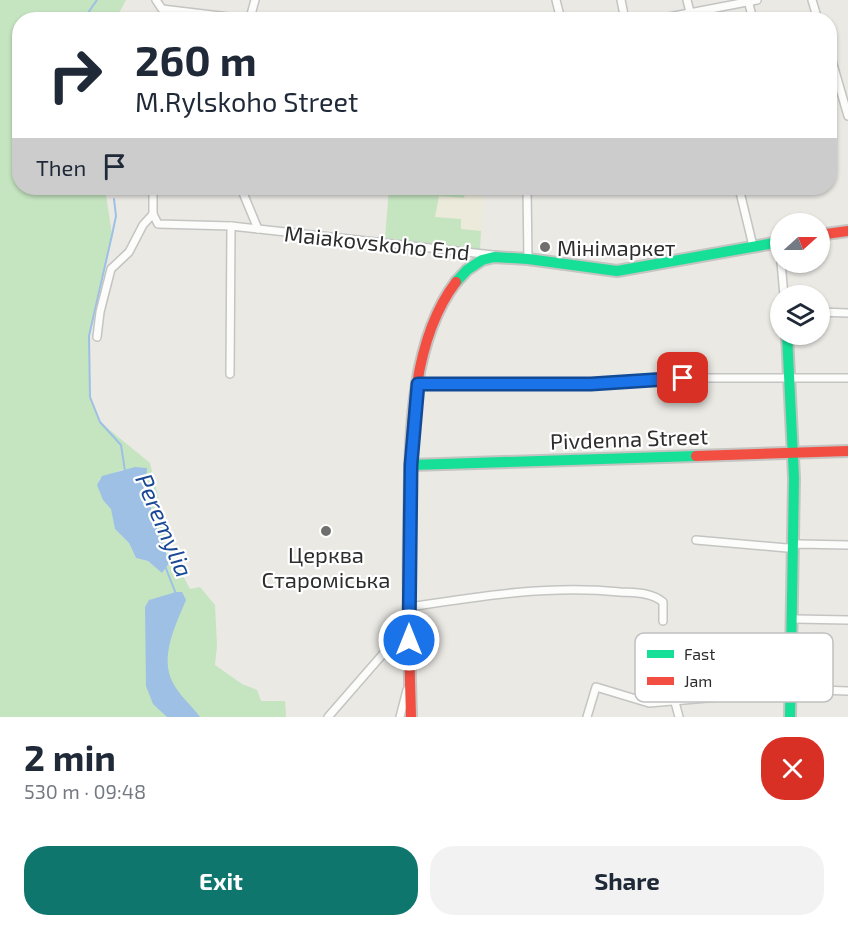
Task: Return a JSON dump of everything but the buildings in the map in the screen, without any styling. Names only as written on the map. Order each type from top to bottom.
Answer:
[{"type":"street","points":[[156,0],[162,9],[189,12]]},
{"type":"street","points":[[706,12],[757,0]]},
{"type":"street","points":[[837,78],[848,116]]},
{"type":"street","points":[[97,337],[100,312],[111,269],[129,252],[143,225],[153,214],[153,195]]},
{"type":"street","name":"Maiakovskoho End","points":[[244,195],[258,229]]},
{"type":"street","points":[[527,195],[528,260]]},
{"type":"street","points":[[741,195],[753,246]]},
{"type":"street","name":"Maiakovskoho End","points":[[153,214],[158,224],[231,226],[495,255]]},
{"type":"street","points":[[230,374],[231,226]]},
{"type":"street","points":[[830,233],[848,231]]},
{"type":"street","points":[[411,717],[409,607],[411,465],[418,384],[425,355],[450,289],[464,271],[482,259],[495,255],[617,271],[770,243]]},
{"type":"street","points":[[830,312],[848,313]]},
{"type":"street","points":[[788,345],[793,451],[794,633]]},
{"type":"street","points":[[418,384],[591,384],[683,378],[848,378]]},
{"type":"street","name":"Pivdenna Street","points":[[411,465],[848,451]]},
{"type":"street","points":[[696,540],[787,548],[794,545],[848,545]]},
{"type":"street","points":[[409,607],[520,591],[599,590],[655,595],[663,602],[663,621]]},
{"type":"street","points":[[795,619],[848,620]]},
{"type":"street","points":[[328,717],[409,624]]},
{"type":"street","points":[[400,717],[410,673]]},
{"type":"street","points":[[587,717],[596,687],[635,701]]},
{"type":"street","points":[[833,692],[848,691]]},
{"type":"street","points":[[639,702],[662,704],[675,702],[679,717]]},
{"type":"street","points":[[790,717],[791,702]]},
{"type":"shaded area","points":[[389,195],[484,195],[480,250],[385,238]]},
{"type":"green space","points":[[0,0],[126,0],[120,12],[12,12],[12,195],[106,195],[112,235],[89,336],[90,397],[100,422],[150,463],[168,538],[166,544],[190,589],[200,587],[215,605],[217,646],[215,665],[242,684],[257,690],[261,701],[285,701],[286,717],[0,717]],"holes":[[[124,469],[146,484],[151,500],[152,519],[170,562],[162,573],[148,561],[136,558],[129,543],[115,529],[113,513],[99,479]]]},
{"type":"green space","points":[[388,195],[464,195],[464,198],[439,196],[435,217],[461,219],[461,229],[481,231],[480,250],[385,238]]},
{"type":"water","points":[[135,467],[147,468],[150,504],[156,528],[170,562],[162,573],[148,561],[136,558],[129,543],[115,529],[111,509],[103,500],[97,485],[102,476]]},
{"type":"water","points":[[182,592],[186,600],[170,641],[169,673],[182,696],[200,717],[167,717],[153,704],[146,686],[145,607],[149,600]]},
{"type":"waterway","name":"Peremylia","points":[[89,12],[97,0]]},
{"type":"waterway","name":"Peremylia","points":[[114,199],[116,216],[89,336],[90,397],[100,422],[121,445],[125,471]]},
{"type":"waterway","name":"Peremylia","points":[[165,566],[176,594]]},
{"type":"traffic: fast","points":[[456,282],[467,270],[482,260],[494,257],[528,259],[617,271],[770,244]]},
{"type":"traffic: fast","points":[[788,345],[794,478],[791,633]]},
{"type":"traffic: fast","points":[[411,465],[696,456]]},
{"type":"traffic: fast","points":[[790,702],[790,717]]},
{"type":"traffic: jam","points":[[830,233],[848,231]]},
{"type":"traffic: jam","points":[[411,717],[409,525],[410,464],[415,399],[428,336],[440,308],[456,282]]},
{"type":"traffic: jam","points":[[696,456],[848,451]]},
{"type":"place","name":"Мінімаркет","points":[[545,247]]},
{"type":"place","name":"Церква Староміська","points":[[326,531]]},
{"type":"route","points":[[409,640],[411,465],[414,407],[418,384],[591,384],[683,378]]}]
